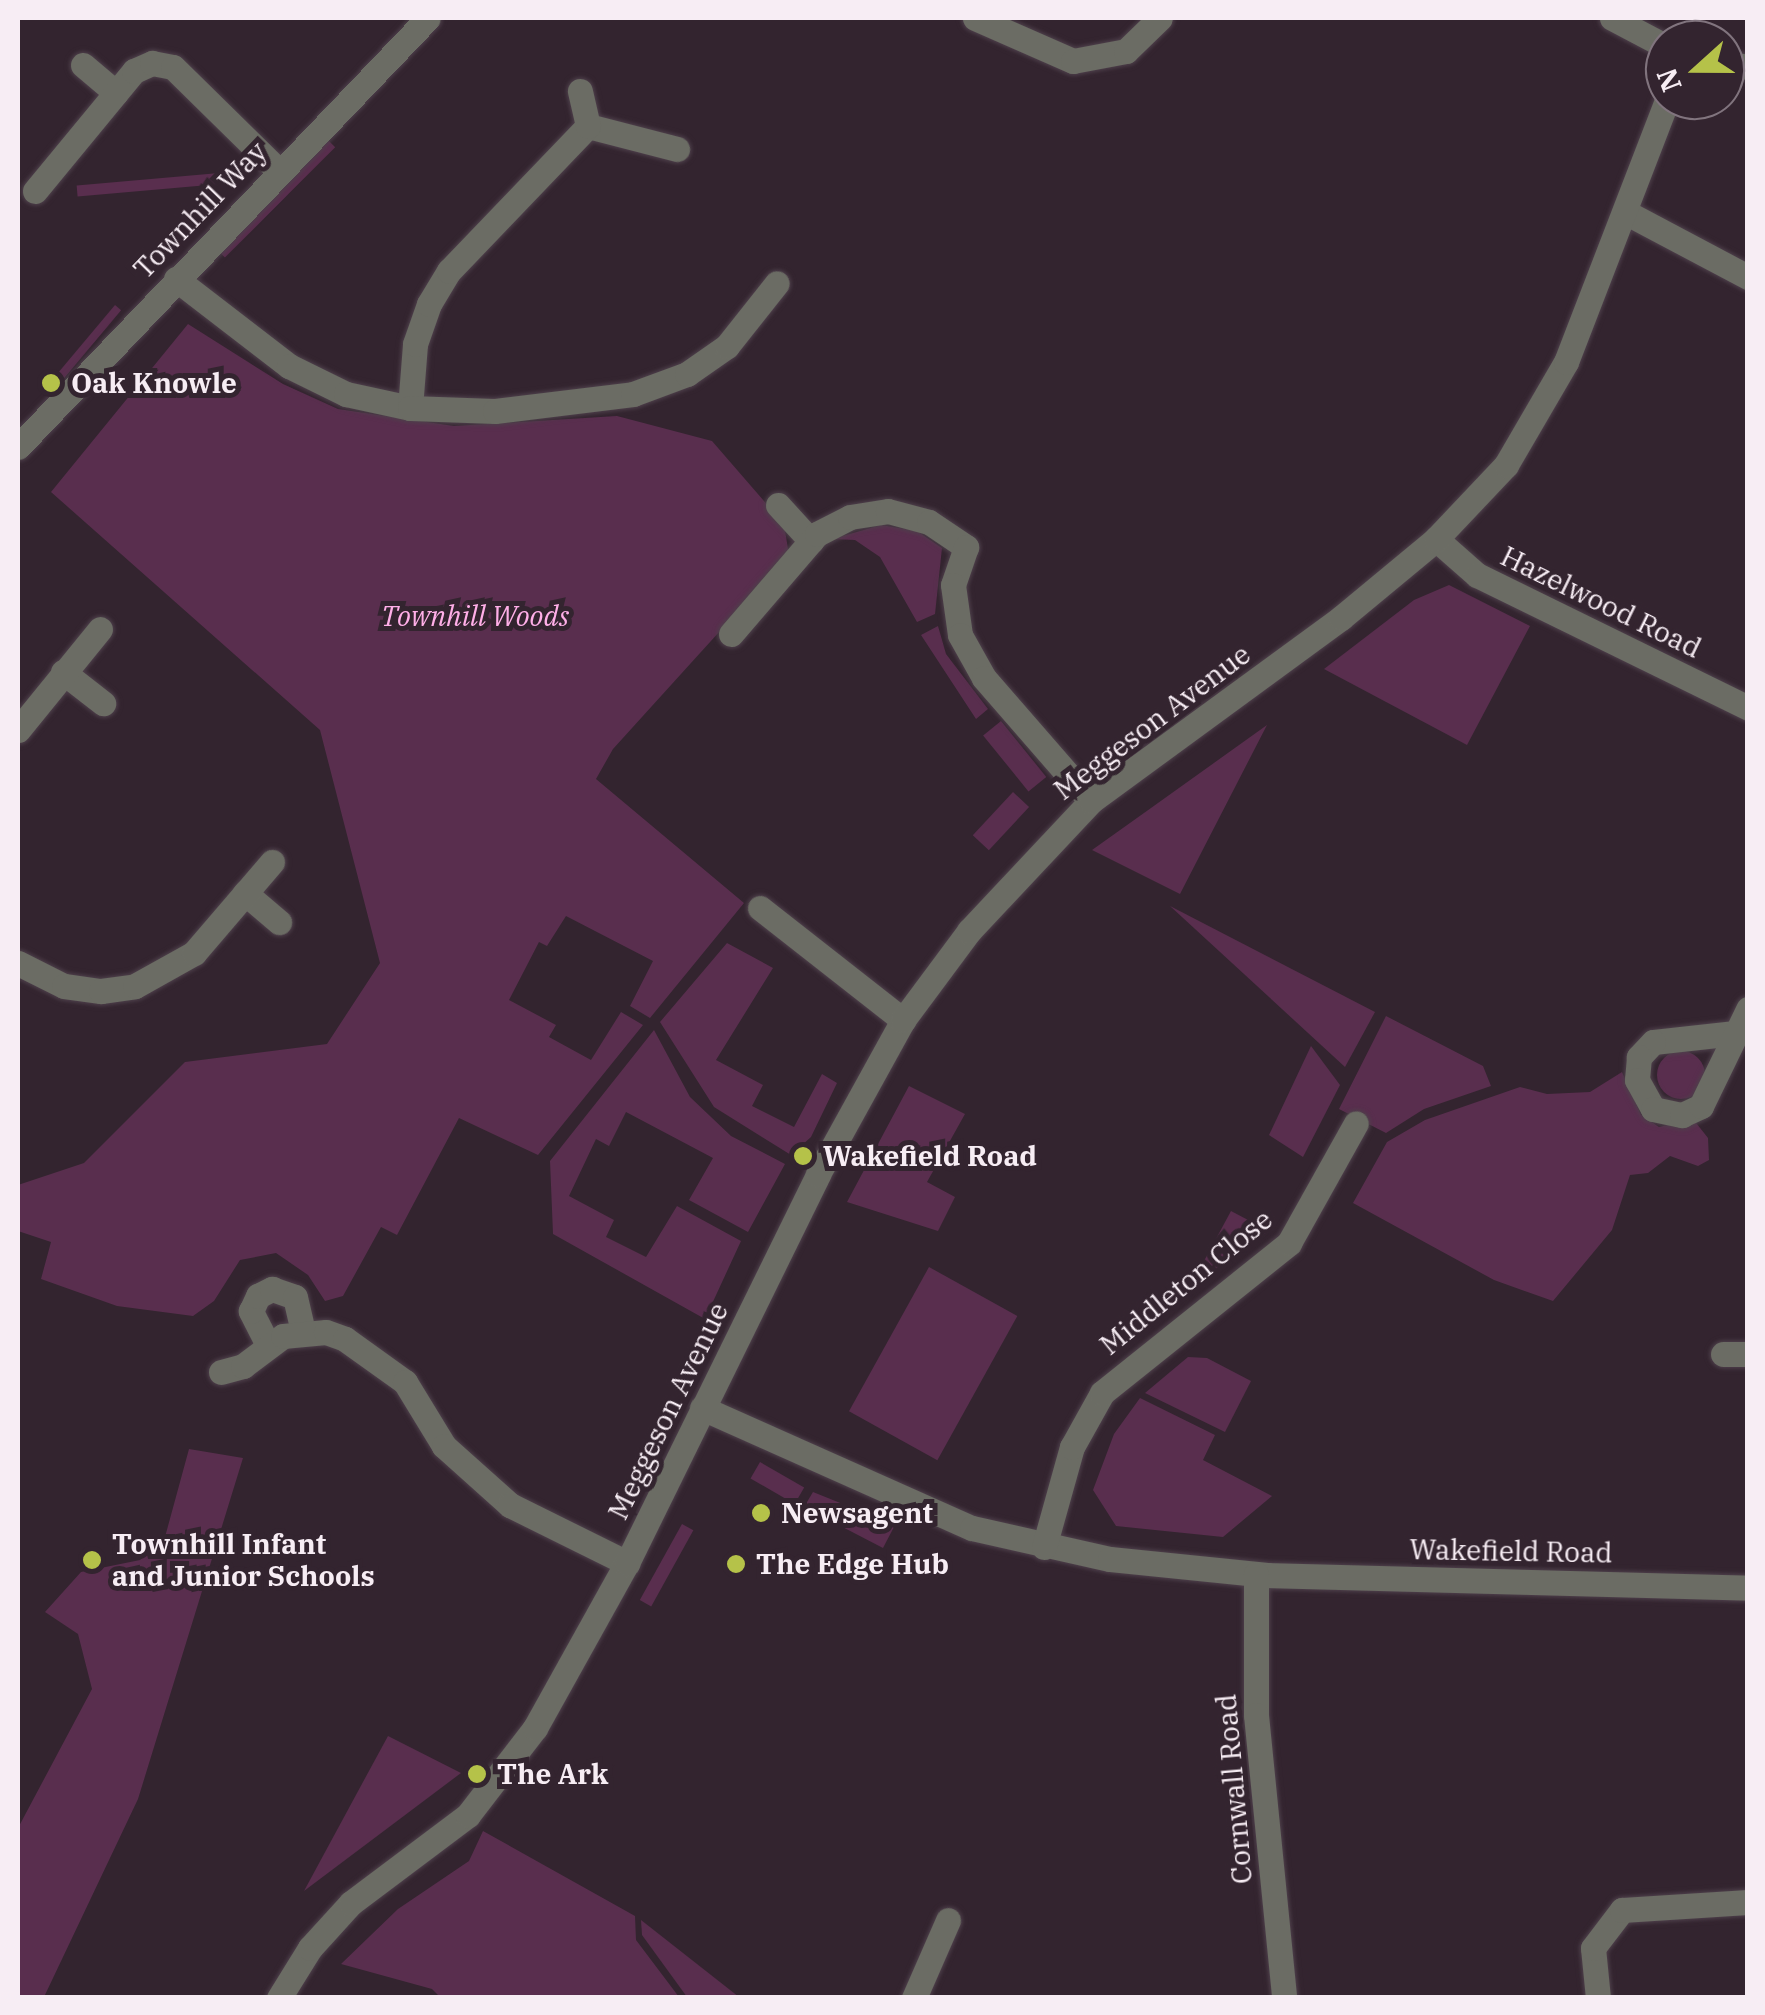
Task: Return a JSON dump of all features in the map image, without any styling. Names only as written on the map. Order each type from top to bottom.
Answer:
[{"type":"street","name":"Townhill Way","points":[[18,446],[428,18]]},
{"type":"street","points":[[975,18],[1073,62],[1126,51],[1160,18]]},
{"type":"street","points":[[1612,18],[1645,35]]},
{"type":"street","points":[[35,191],[134,70],[152,63],[173,67],[279,171]]},
{"type":"street","points":[[83,65],[116,92]]},
{"type":"street","points":[[580,91],[588,126]]},
{"type":"street","name":"Meggeson Avenue","points":[[279,1998],[310,1948],[351,1904],[474,1809],[535,1728],[627,1563],[818,1174],[903,1020],[968,931],[1091,800],[1340,618],[1436,539],[1506,465],[1550,396],[1627,213],[1661,120]]},
{"type":"street","points":[[588,126],[677,150]]},
{"type":"street","points":[[410,408],[415,344],[449,271],[588,126]]},
{"type":"street","points":[[1627,213],[1748,278]]},
{"type":"street","points":[[176,279],[288,366],[346,394],[410,408],[496,411],[633,394],[688,374],[727,346],[777,284]]},
{"type":"street","points":[[778,506],[811,541]]},
{"type":"street","points":[[731,634],[811,541],[850,517],[888,511],[929,522],[966,547],[954,586],[960,635],[1026,735],[1091,800]]},
{"type":"street","name":"Hazelwood Road","points":[[1436,539],[1477,575],[1748,708]]},
{"type":"street","points":[[18,730],[100,630]]},
{"type":"street","points":[[63,672],[103,703]]},
{"type":"street","points":[[18,963],[64,986],[101,991],[135,986],[194,952],[272,862]]},
{"type":"street","points":[[245,893],[279,922]]},
{"type":"street","points":[[760,908],[903,1020]]},
{"type":"street","points":[[1734,1033],[1748,1009]]},
{"type":"street","name":"Middleton Close","points":[[1044,1547],[1072,1447],[1102,1392],[1289,1243],[1356,1123]]},
{"type":"street","points":[[267,1342],[251,1311],[258,1296],[272,1288],[295,1297],[304,1331]]},
{"type":"street","points":[[222,1372],[243,1366],[267,1342],[304,1331],[344,1339],[383,1361],[404,1382],[435,1435],[510,1506],[627,1563]]},
{"type":"street","name":"Wakefield Road","points":[[702,1408],[972,1528],[1044,1547],[1256,1574],[1748,1588]]},
{"type":"street","name":"Cornwall Road","points":[[1256,1574],[1256,1715],[1284,1998]]},
{"type":"street","points":[[1598,1998],[1593,1948],[1622,1910],[1748,1902]]},
{"type":"street","points":[[914,1998],[948,1920]]},
{"type":"green space","points":[[326,138],[335,147],[225,258],[216,248]]},
{"type":"green space","points":[[242,171],[243,182],[78,196],[77,185]]},
{"type":"green space","points":[[115,305],[121,310],[61,381],[55,376]]},
{"type":"green space","name":"Townhill Woods","points":[[188,324],[283,384],[338,409],[454,426],[617,416],[712,441],[784,524],[789,555],[613,749],[596,779],[744,903],[650,1018],[630,1006],[653,961],[566,916],[547,946],[539,942],[509,1000],[556,1025],[549,1037],[591,1060],[621,1012],[643,1025],[538,1155],[459,1118],[397,1235],[381,1227],[343,1296],[325,1301],[308,1275],[276,1253],[240,1260],[214,1301],[193,1316],[117,1306],[41,1279],[51,1242],[18,1231],[18,1185],[84,1163],[185,1062],[327,1044],[380,963],[320,730],[51,492]]},
{"type":"green space","points":[[881,525],[917,531],[942,548],[935,614],[917,622],[880,557],[855,540],[832,539]]},
{"type":"green space","points":[[1449,585],[1530,626],[1467,745],[1324,669],[1414,600]]},
{"type":"green space","points":[[938,626],[946,654],[988,709],[976,719],[921,635]]},
{"type":"green space","points":[[1001,721],[1046,777],[1028,791],[983,735]]},
{"type":"green space","points":[[1267,725],[1180,894],[1092,850],[1151,808]]},
{"type":"green space","points":[[1013,792],[1029,807],[989,850],[973,835]]},
{"type":"green space","points":[[1170,906],[1375,1012],[1345,1067]]},
{"type":"green space","points":[[727,943],[773,968],[716,1060],[763,1085],[752,1106],[794,1127],[822,1074],[837,1083],[811,1137],[791,1155],[714,1107],[660,1022]]},
{"type":"green space","points":[[1386,1016],[1483,1066],[1491,1086],[1424,1109],[1386,1133],[1339,1109]]},
{"type":"green space","points":[[654,1030],[690,1097],[731,1136],[785,1164],[748,1232],[689,1200],[713,1158],[626,1112],[609,1146],[596,1139],[569,1196],[614,1220],[606,1237],[646,1257],[677,1206],[741,1241],[705,1319],[553,1234],[550,1161]]},
{"type":"green space","points":[[1311,1046],[1340,1085],[1303,1157],[1269,1135]]},
{"type":"green space","points":[[1681,1051],[1698,1058],[1705,1075],[1698,1092],[1681,1099],[1664,1092],[1657,1075],[1664,1058]]},
{"type":"green space","points":[[1622,1072],[1641,1115],[1659,1127],[1693,1119],[1708,1138],[1709,1160],[1698,1166],[1670,1156],[1648,1173],[1630,1175],[1612,1230],[1553,1301],[1494,1280],[1353,1203],[1387,1142],[1425,1120],[1520,1087],[1547,1094],[1590,1092]]},
{"type":"green space","points":[[909,1086],[965,1114],[927,1182],[955,1197],[938,1231],[847,1202]]},
{"type":"green space","points":[[1231,1211],[1269,1231],[1190,1287]]},
{"type":"green space","points":[[929,1267],[1017,1316],[937,1460],[849,1411]]},
{"type":"green space","points":[[1188,1357],[1207,1358],[1251,1381],[1225,1432],[1145,1393]]},
{"type":"green space","points":[[1140,1398],[1215,1435],[1203,1460],[1272,1496],[1223,1537],[1116,1526],[1093,1490],[1114,1434]]},
{"type":"green space","points":[[189,1449],[243,1458],[138,1799],[44,1997],[18,1997],[18,1828],[92,1689],[78,1634],[45,1612],[81,1572],[140,1560],[165,1537]]},
{"type":"green space","points":[[760,1462],[804,1488],[795,1504],[750,1478]]},
{"type":"green space","points":[[813,1492],[895,1525],[883,1548],[804,1507]]},
{"type":"green space","points":[[682,1524],[693,1530],[651,1606],[640,1600]]},
{"type":"green space","points":[[388,1736],[461,1773],[304,1891],[363,1782]]},
{"type":"green space","points":[[483,1831],[635,1916],[636,1940],[679,1997],[440,1997],[432,1989],[341,1964],[398,1909],[469,1861]]},
{"type":"green space","points":[[641,1920],[739,1997],[687,1997],[642,1935]]},
{"type":"place","name":"Oak Knowle","points":[[51,383]]},
{"type":"place","name":"Wakefield Road","points":[[803,1156]]},
{"type":"place","name":"Newsagent","points":[[761,1513]]},
{"type":"place","name":"Townhill Infant and Junior Schools","points":[[92,1560]]},
{"type":"place","name":"The Edge Hub","points":[[736,1564]]},
{"type":"place","name":"The Ark","points":[[477,1774]]}]
